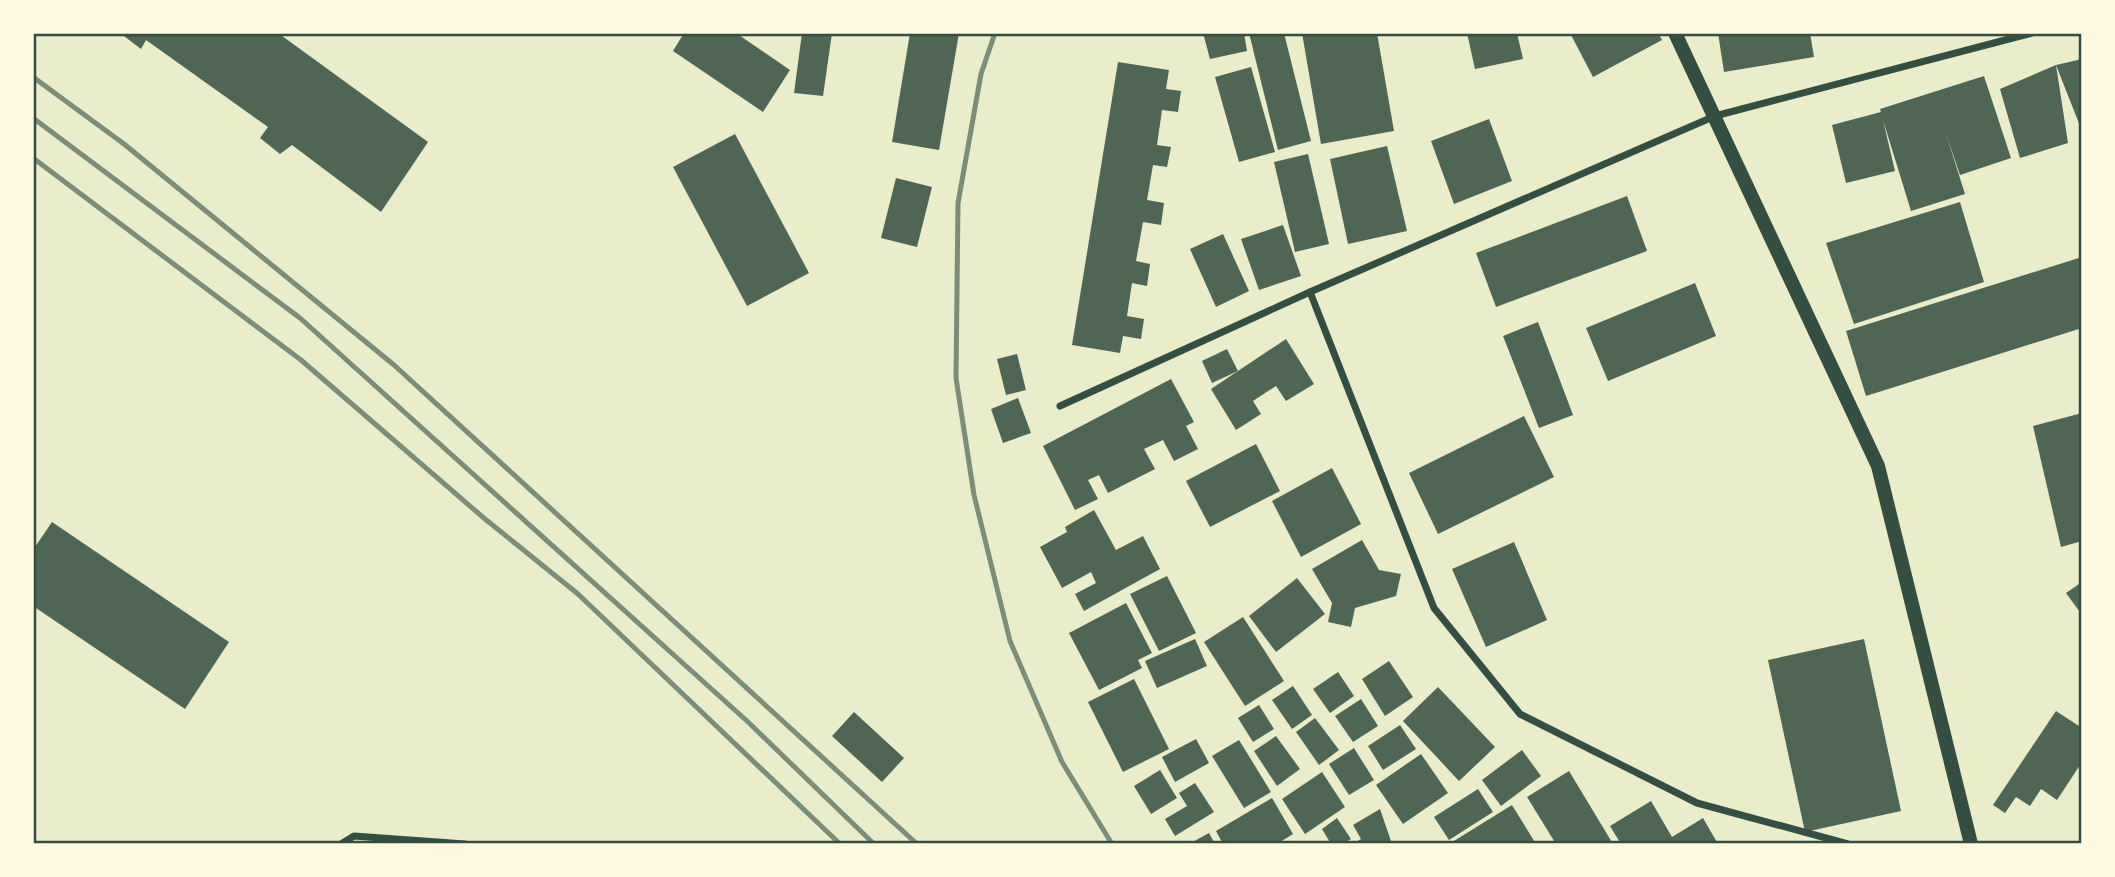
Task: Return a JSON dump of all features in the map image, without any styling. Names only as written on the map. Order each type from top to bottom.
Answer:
[{"type":"main road","points":[[1675,33],[1878,466],[1971,844]]},
{"type":"street","points":[[1060,406],[1310,292],[1715,116],[2032,33]]},
{"type":"street","points":[[1310,292],[1434,608],[1520,714],[1698,803],[1848,844]]},
{"type":"street","points":[[341,844],[354,836],[464,844]]},
{"type":"building","points":[[120,33],[278,33],[428,142],[381,212],[292,145],[280,154],[260,138],[268,127],[146,40],[141,49]]},
{"type":"building","points":[[684,33],[736,33],[790,70],[763,112],[673,51]]},
{"type":"building","points":[[802,33],[832,33],[823,96],[794,93]]},
{"type":"building","points":[[910,33],[959,33],[939,150],[892,142]]},
{"type":"building","points":[[1203,33],[1244,33],[1247,51],[1210,59]]},
{"type":"building","points":[[1249,33],[1284,33],[1311,141],[1278,150]]},
{"type":"building","points":[[1302,33],[1377,33],[1394,131],[1321,144]]},
{"type":"building","points":[[1467,33],[1517,33],[1523,59],[1475,69]]},
{"type":"building","points":[[1570,33],[1658,33],[1662,40],[1593,77]]},
{"type":"building","points":[[1718,33],[1810,33],[1814,57],[1724,72]]},
{"type":"building","points":[[2082,59],[2082,131],[2056,65]]},
{"type":"building","points":[[1118,62],[1169,70],[1166,89],[1181,91],[1178,112],[1162,110],[1157,145],[1171,147],[1167,167],[1153,165],[1147,200],[1164,203],[1161,225],[1143,222],[1136,261],[1150,264],[1147,286],[1132,283],[1127,316],[1144,319],[1141,339],[1123,336],[1120,353],[1072,345]]},
{"type":"building","points":[[2056,65],[2068,143],[2020,158],[2000,89]]},
{"type":"building","points":[[1251,67],[1275,152],[1239,162],[1215,77]]},
{"type":"building","points":[[1984,76],[2011,158],[1960,175],[1946,134],[1965,194],[1911,211],[1883,120],[1895,171],[1846,183],[1832,125],[1881,112],[1880,109]]},
{"type":"building","points":[[1489,119],[1512,181],[1454,204],[1431,141]]},
{"type":"building","points":[[735,134],[809,273],[747,306],[673,167]]},
{"type":"building","points":[[1387,146],[1407,231],[1348,244],[1330,159]]},
{"type":"building","points":[[1308,154],[1329,244],[1295,252],[1274,162]]},
{"type":"building","points":[[896,178],[932,187],[917,247],[881,238]]},
{"type":"building","points":[[1627,196],[1647,251],[1496,307],[1476,253]]},
{"type":"building","points":[[1960,202],[1984,282],[1854,324],[1826,243]]},
{"type":"building","points":[[1283,225],[1301,276],[1259,290],[1241,239]]},
{"type":"building","points":[[1223,234],[1249,291],[1216,307],[1190,249]]},
{"type":"building","points":[[2082,257],[2082,328],[1866,396],[1846,331]]},
{"type":"building","points":[[1695,283],[1716,336],[1608,381],[1586,328]]},
{"type":"building","points":[[1538,322],[1573,415],[1539,428],[1503,336]]},
{"type":"building","points":[[1286,339],[1314,384],[1286,401],[1276,386],[1253,401],[1261,414],[1236,430],[1211,389]]},
{"type":"building","points":[[1227,349],[1238,371],[1212,383],[1202,361]]},
{"type":"building","points":[[1017,354],[1026,390],[1006,395],[997,359]]},
{"type":"building","points":[[1171,379],[1194,422],[1186,426],[1198,449],[1174,461],[1163,440],[1144,449],[1155,469],[1108,493],[1099,475],[1088,480],[1098,499],[1075,510],[1043,446]]},
{"type":"building","points":[[1018,398],[1031,433],[1003,443],[991,409]]},
{"type":"building","points":[[2082,413],[2082,541],[2061,547],[2033,426]]},
{"type":"building","points":[[1524,416],[1554,477],[1438,534],[1409,473]]},
{"type":"building","points":[[1256,444],[1280,491],[1210,527],[1186,481]]},
{"type":"building","points":[[1332,468],[1361,524],[1301,557],[1272,501]]},
{"type":"building","points":[[1094,510],[1116,550],[1143,536],[1160,569],[1084,611],[1075,594],[1096,583],[1091,572],[1062,588],[1040,547],[1067,532],[1065,527]]},
{"type":"building","points":[[52,522],[229,642],[185,709],[33,606],[33,550]]},
{"type":"building","points":[[1362,540],[1379,570],[1401,574],[1396,596],[1355,608],[1351,627],[1328,622],[1332,603],[1312,569]]},
{"type":"building","points":[[1514,542],[1547,620],[1486,647],[1452,569]]},
{"type":"building","points":[[1167,576],[1196,633],[1159,651],[1130,594]]},
{"type":"building","points":[[1297,578],[1325,614],[1276,652],[1249,616]]},
{"type":"building","points":[[2082,582],[2082,615],[2066,593]]},
{"type":"building","points":[[1126,603],[1152,653],[1138,660],[1142,668],[1099,690],[1069,633]]},
{"type":"building","points":[[1243,617],[1284,681],[1245,706],[1204,642]]},
{"type":"building","points":[[1195,639],[1207,666],[1157,688],[1145,661]]},
{"type":"building","points":[[1864,639],[1901,811],[1805,832],[1768,660]]},
{"type":"building","points":[[1389,661],[1413,697],[1385,716],[1362,679]]},
{"type":"building","points":[[1338,672],[1354,696],[1330,713],[1313,689]]},
{"type":"building","points":[[1134,679],[1169,749],[1123,772],[1088,702]]},
{"type":"building","points":[[1293,686],[1312,715],[1292,729],[1272,700]]},
{"type":"building","points":[[1438,687],[1495,747],[1459,781],[1403,721]]},
{"type":"building","points":[[1361,699],[1378,726],[1353,742],[1335,716]]},
{"type":"building","points":[[1259,705],[1274,729],[1253,742],[1238,718]]},
{"type":"building","points":[[2056,711],[2082,728],[2082,762],[2057,800],[2041,789],[2030,806],[2016,797],[2005,813],[1993,805]]},
{"type":"building","points":[[854,712],[904,758],[882,782],[832,736]]},
{"type":"building","points":[[1315,718],[1339,750],[1319,765],[1296,732]]},
{"type":"building","points":[[1400,725],[1416,749],[1383,770],[1368,746]]},
{"type":"building","points":[[1276,736],[1300,769],[1277,786],[1254,751]]},
{"type":"building","points":[[1196,739],[1209,763],[1175,782],[1162,757]]},
{"type":"building","points":[[1239,740],[1271,792],[1244,808],[1212,756]]},
{"type":"building","points":[[1354,748],[1374,780],[1349,795],[1329,764]]},
{"type":"building","points":[[1522,750],[1541,776],[1501,806],[1482,780]]},
{"type":"building","points":[[1421,754],[1448,793],[1403,824],[1376,785]]},
{"type":"building","points":[[1160,770],[1177,798],[1151,814],[1134,786]]},
{"type":"building","points":[[1569,771],[1613,844],[1556,844],[1527,797]]},
{"type":"building","points":[[1322,772],[1345,807],[1305,834],[1282,799]]},
{"type":"building","points":[[1195,783],[1214,812],[1175,836],[1165,819],[1187,806],[1179,793]]},
{"type":"building","points":[[1478,789],[1493,812],[1449,840],[1434,817]]},
{"type":"building","points":[[1272,798],[1293,834],[1277,844],[1223,844],[1216,831]]},
{"type":"building","points":[[1651,801],[1672,837],[1703,818],[1718,844],[1621,844],[1610,826]]},
{"type":"building","points":[[1512,805],[1536,844],[1449,844]]},
{"type":"building","points":[[1380,809],[1392,844],[1353,844],[1361,839],[1353,825]]},
{"type":"building","points":[[1337,818],[1351,839],[1343,844],[1331,844],[1322,829]]},
{"type":"building","points":[[1209,833],[1215,844],[1189,844]]},
{"type":"railway","points":[[995,33],[981,74],[958,203],[956,378],[974,495],[1010,641],[1062,762],[1112,844]]},
{"type":"railway","points":[[33,77],[124,144],[394,365],[917,844]]},
{"type":"railway","points":[[33,118],[300,318],[747,721],[874,844]]},
{"type":"railway","points":[[33,158],[301,360],[485,519],[578,594],[840,844]]}]
